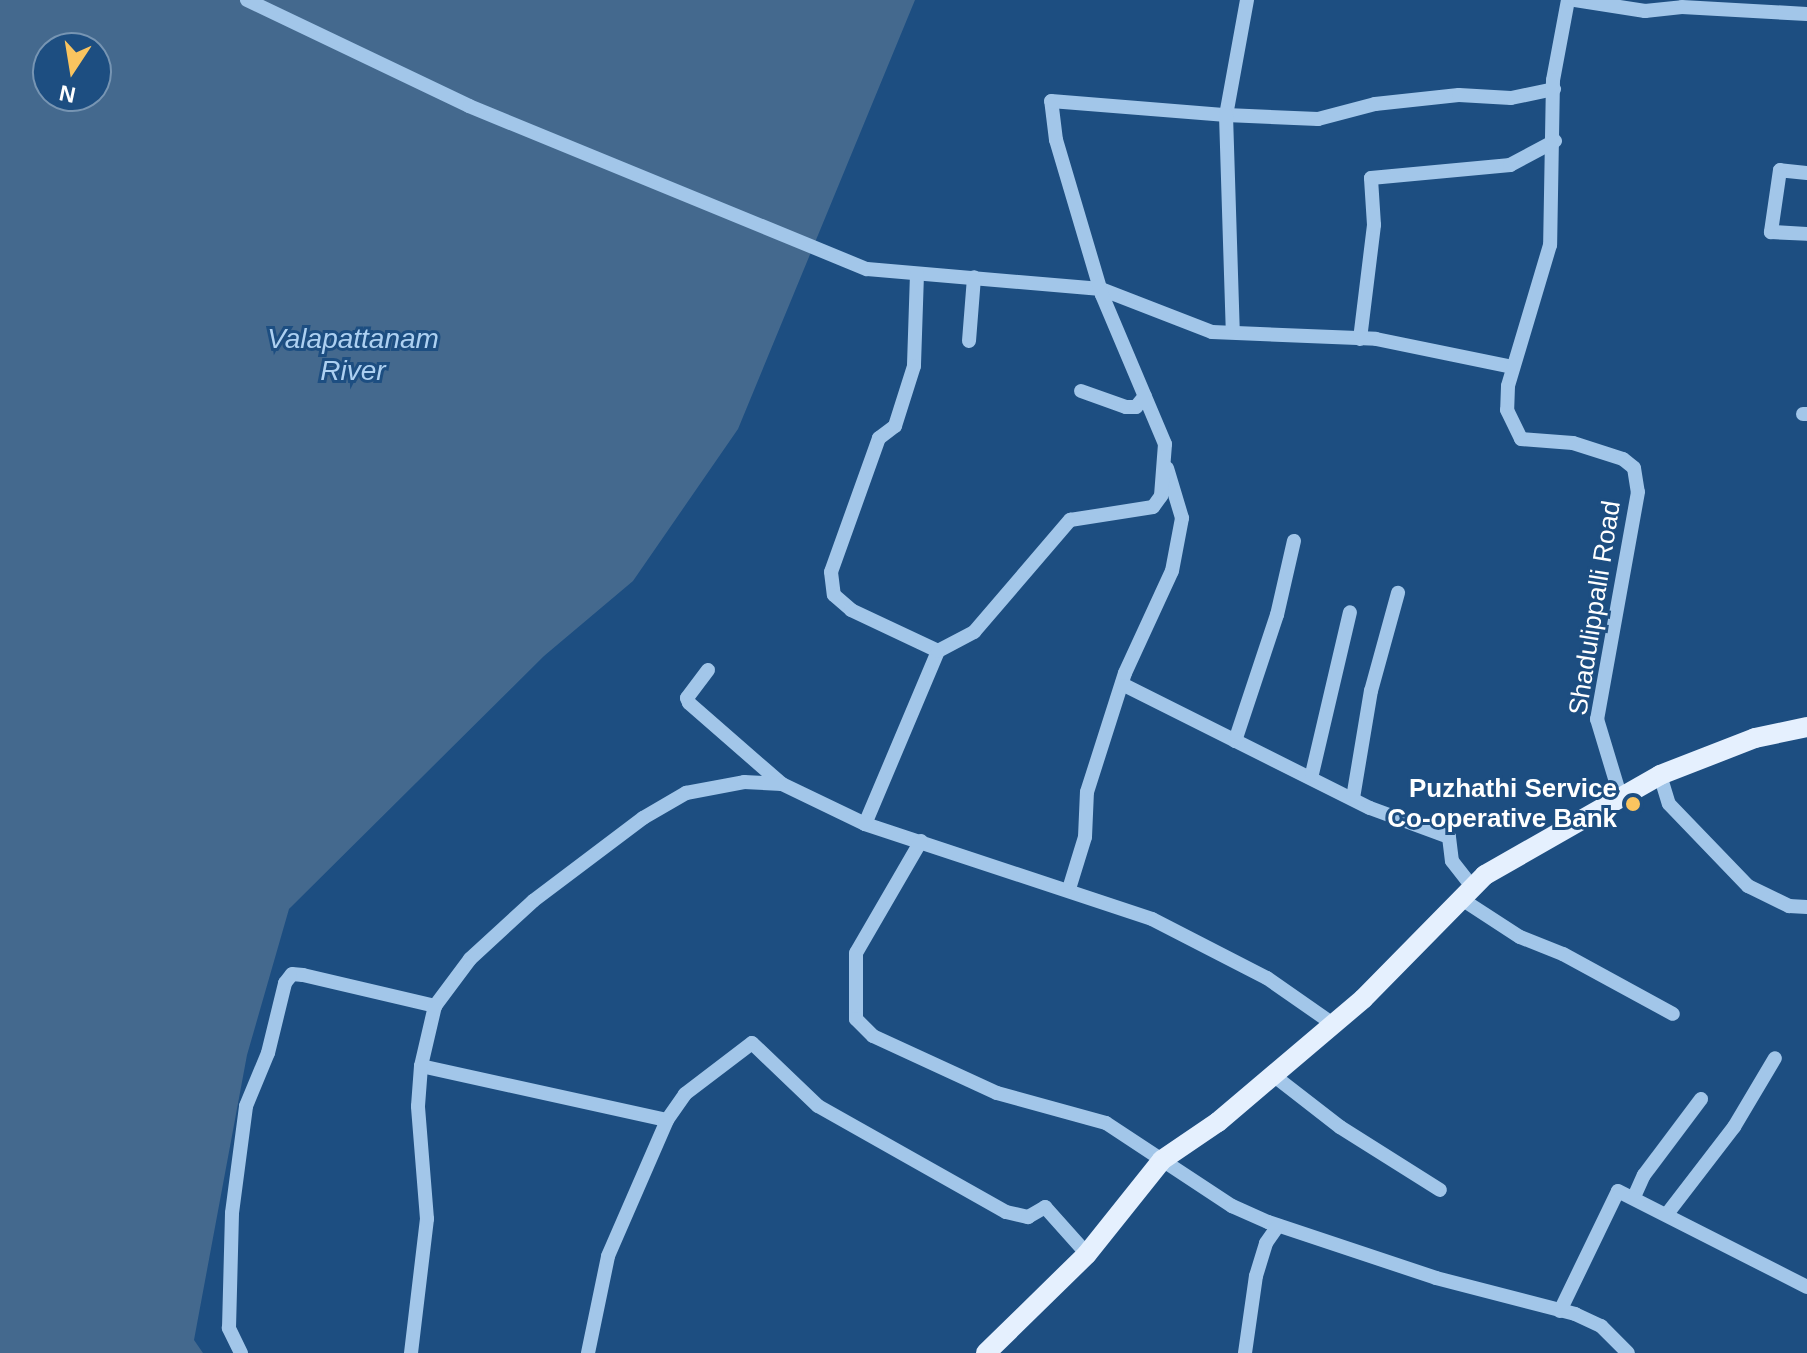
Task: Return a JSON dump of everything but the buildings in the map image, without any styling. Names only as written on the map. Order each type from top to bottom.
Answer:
[{"type":"main road","points":[[995,1350],[1087,1254],[1162,1160],[1273,1075],[1333,1024],[1485,875],[1620,795],[1660,775],[1755,738],[1807,727]]},
{"type":"street","points":[[247,0],[469,106],[853,264],[917,274],[1101,289],[1175,320],[1233,332],[1360,339],[1449,351],[1513,367]]},
{"type":"street","points":[[1233,332],[1226,115],[1247,0]]},
{"type":"street","name":"Shadulippalli Road","points":[[1568,0],[1554,89],[1550,245],[1513,367],[1507,410],[1521,439],[1573,443],[1623,459],[1634,468],[1638,492],[1597,719],[1620,795]]},
{"type":"street","points":[[1575,0],[1645,11],[1682,7],[1807,14]]},
{"type":"street","points":[[865,824],[938,651],[974,632],[1070,520],[1153,507],[1161,496],[1165,444],[1101,289],[1056,140],[1051,101],[1318,119],[1375,104],[1459,95],[1511,98],[1554,89]]},
{"type":"street","points":[[1360,339],[1374,225],[1371,178],[1510,165],[1555,141]]},
{"type":"street","points":[[1807,173],[1780,170],[1771,232],[1807,234]]},
{"type":"street","points":[[917,274],[914,366],[895,426],[879,438],[831,572],[834,595],[851,610],[938,651]]},
{"type":"street","points":[[969,341],[974,277]]},
{"type":"street","points":[[1081,391],[1126,407],[1136,407],[1145,396]]},
{"type":"street","points":[[1069,889],[1085,837],[1087,792],[1122,684],[1161,600],[1181,534],[1182,518],[1165,465]]},
{"type":"street","points":[[1235,741],[1277,615],[1294,541]]},
{"type":"street","points":[[1353,798],[1374,677],[1398,593]]},
{"type":"street","points":[[1312,774],[1350,612]]},
{"type":"street","points":[[708,670],[687,698],[689,703],[782,784],[865,824],[1152,919],[1267,978],[1333,1024]]},
{"type":"street","points":[[1122,684],[1235,741],[1312,774],[1353,798],[1449,837],[1452,861],[1468,894],[1520,937],[1563,954],[1673,1014]]},
{"type":"street","points":[[1660,775],[1669,804],[1748,886],[1789,906],[1807,907]]},
{"type":"street","points":[[411,1353],[427,1219],[418,1117],[421,1066],[435,1006],[470,959],[533,901],[643,818],[709,787],[782,784]]},
{"type":"street","points":[[921,841],[856,953],[856,1019],[873,1036],[919,1060],[997,1093],[1106,1123],[1232,1206],[1278,1226],[1436,1278],[1560,1311],[1601,1326],[1628,1353]]},
{"type":"street","points":[[241,1353],[229,1328],[232,1213],[248,1097],[268,1053],[285,983],[292,974],[303,975],[435,1006]]},
{"type":"street","points":[[588,1353],[608,1256],[667,1120],[685,1094],[752,1043],[818,1106],[1006,1212],[1028,1217],[1045,1207],[1087,1254]]},
{"type":"street","points":[[1667,1214],[1734,1127],[1775,1058]]},
{"type":"street","points":[[421,1066],[667,1120]]},
{"type":"street","points":[[1273,1075],[1340,1127],[1440,1190]]},
{"type":"street","points":[[1634,1197],[1644,1175],[1701,1099]]},
{"type":"street","points":[[1560,1311],[1618,1191],[1807,1287]]},
{"type":"street","points":[[1245,1353],[1256,1276],[1266,1243],[1278,1226]]},
{"type":"water","name":"Valapattanam River","points":[[0,0],[915,0],[738,429],[633,581],[544,656],[289,909],[247,1055],[194,1340],[203,1353],[0,1353]]},
{"type":"place","name":"Puzhathi Service Co-operative Bank","points":[[1633,804]]}]
